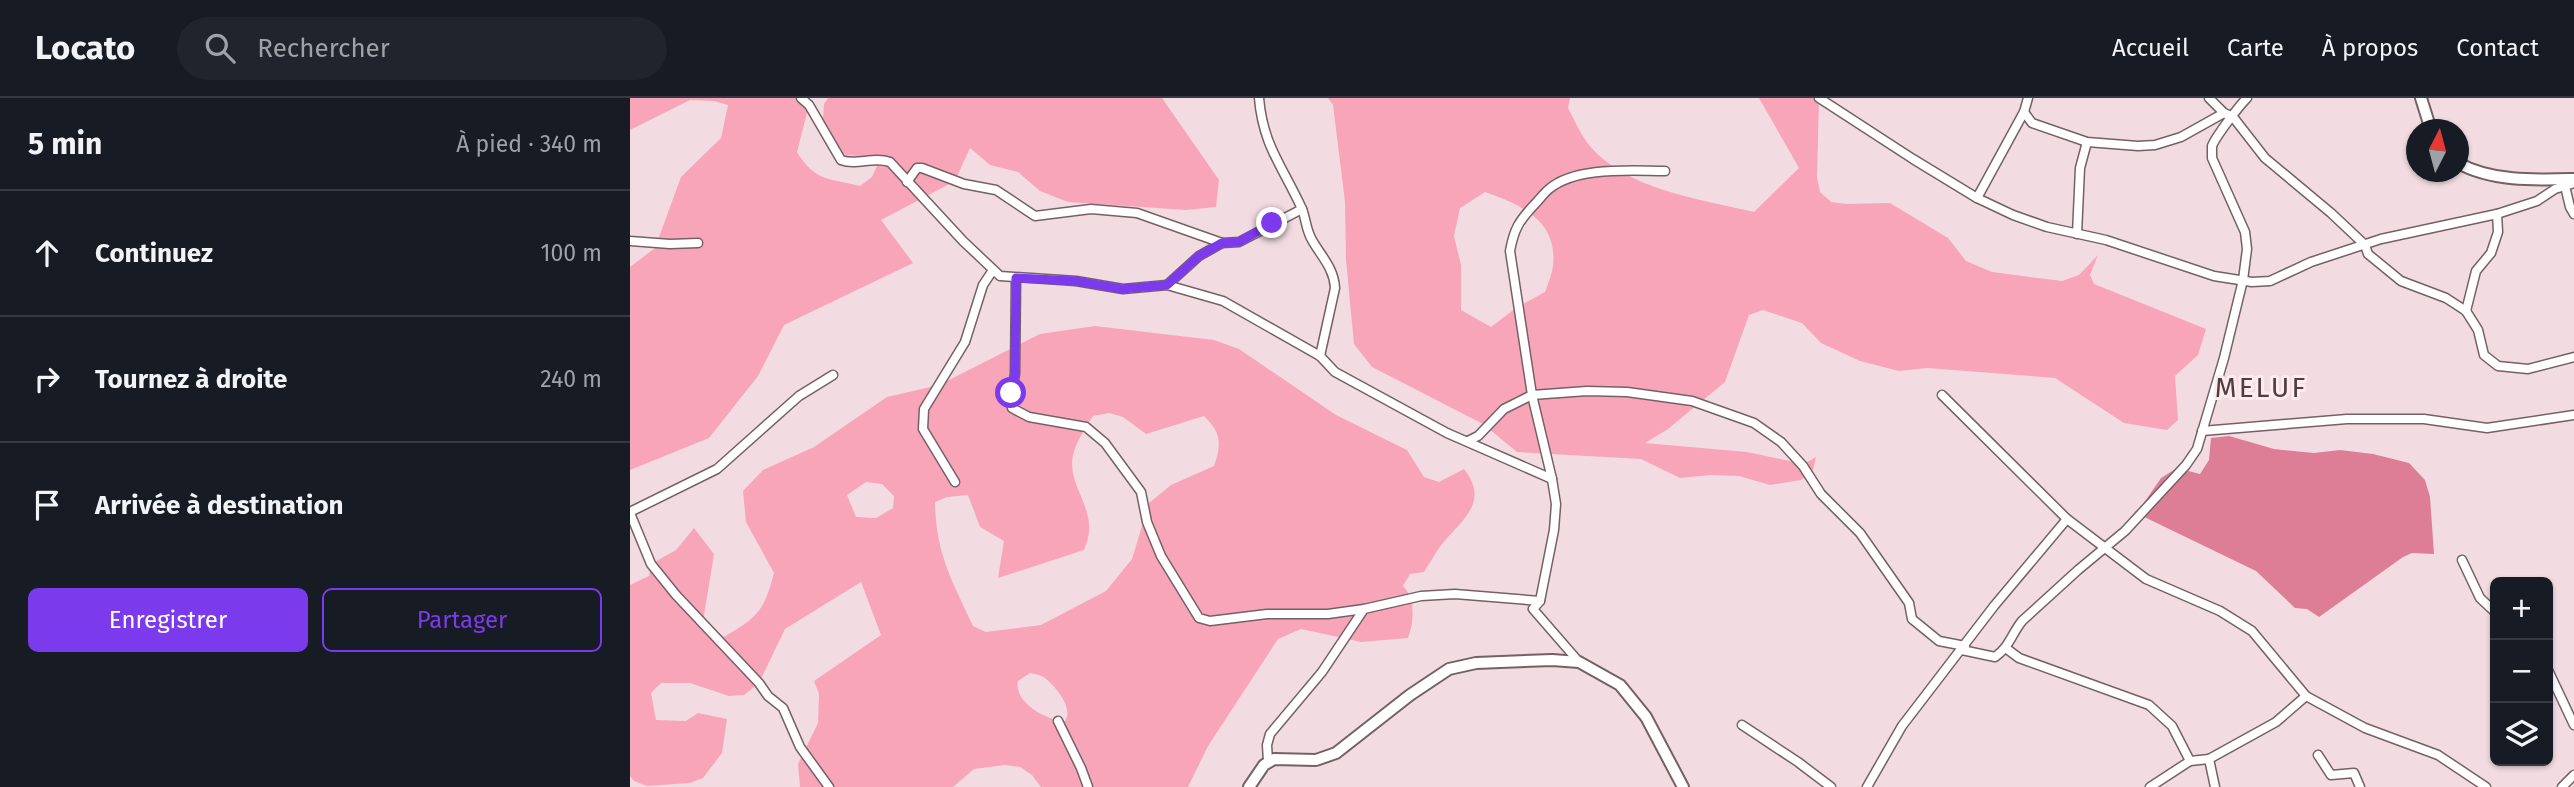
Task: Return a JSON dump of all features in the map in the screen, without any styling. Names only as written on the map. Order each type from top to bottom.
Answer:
[{"type":"street","points":[[800,98],[809,105],[841,160],[850,164],[881,158],[898,169],[907,182],[1000,276],[1076,281],[1122,289],[1167,285],[1223,301],[1320,356],[1335,372],[1447,433],[1552,479]]},
{"type":"street","points":[[1259,98],[1261,121],[1267,141],[1301,209],[1310,237],[1334,277],[1335,288],[1320,356]]},
{"type":"street","points":[[1819,98],[1977,198],[2024,219],[2106,240],[2214,276],[2252,282],[2270,281],[2311,262],[2381,239],[2497,214],[2537,201],[2571,182]]},
{"type":"street","points":[[1977,198],[2024,112],[2028,98]]},
{"type":"street","points":[[2209,98],[2224,113],[2233,117],[2265,158],[2365,245],[2368,254],[2401,281],[2446,298],[2466,311],[2478,330],[2484,355],[2498,366],[2528,369],[2574,357]]},
{"type":"street","points":[[1468,441],[1478,436],[1504,409],[1532,396],[1587,391],[1666,396],[1692,401],[1754,423],[1781,442],[1821,494],[1860,533],[1909,603],[1912,619],[1939,641],[1995,657],[2007,649],[2015,630],[2029,614],[2125,531],[2186,465],[2197,449],[2224,358],[2243,280],[2247,250],[2245,232],[2212,158],[2212,147],[2246,98]]},
{"type":"street","points":[[2421,98],[2428,119]]},
{"type":"street","points":[[2024,112],[2032,124],[2087,142],[2111,145],[2155,145],[2181,137],[2224,113]]},
{"type":"street","points":[[2077,234],[2080,168],[2087,142]]},
{"type":"street","points":[[907,182],[917,169],[922,168],[964,184],[996,190],[1035,216],[1091,209],[1137,213],[1222,243],[1239,242],[1301,209]]},
{"type":"street","points":[[2469,168],[2481,173],[2508,177],[2571,182]]},
{"type":"street","points":[[1665,171],[1603,172],[1564,180],[1550,188],[1514,230],[1510,251],[1532,396],[1556,504],[1540,601],[1533,609],[1579,662],[1620,685],[1631,696],[1646,716],[1683,787]]},
{"type":"street","points":[[2571,182],[2570,207],[2574,214]]},
{"type":"street","points":[[2466,311],[2476,271],[2491,253],[2498,232],[2497,214]]},
{"type":"street","points":[[630,241],[698,243]]},
{"type":"street","points":[[1167,285],[1188,264],[1222,243]]},
{"type":"street","points":[[956,482],[923,429],[922,419],[924,409],[965,342],[983,285],[993,270]]},
{"type":"street","points":[[1016,278],[1015,374],[1010,401],[1012,408],[1029,417],[1086,427],[1105,443],[1141,492],[1147,523],[1161,556],[1199,618],[1210,621],[1267,614],[1328,614],[1421,596],[1455,594],[1540,601]]},
{"type":"street","points":[[829,787],[800,747],[783,708],[768,696],[755,677],[676,595],[652,564],[630,512],[717,469],[799,396],[833,374]]},
{"type":"street","points":[[1942,395],[2067,519],[2146,579],[2220,611],[2252,631],[2306,696],[2365,728],[2438,755],[2486,787]]},
{"type":"street","points":[[2202,432],[2359,419],[2424,419],[2487,428],[2574,415]]},
{"type":"street","points":[[1867,787],[1902,726],[1994,606],[2067,519]]},
{"type":"street","points":[[2462,560],[2480,597],[2490,607]]},
{"type":"street","points":[[1268,761],[1267,745],[1270,734],[1322,672],[1364,609]]},
{"type":"street","points":[[2007,649],[2019,658],[2150,705],[2172,726],[2190,761]]},
{"type":"street","points":[[1249,787],[1268,761],[1316,760],[1336,753],[1437,676],[1461,665],[1515,660],[1579,662]]},
{"type":"street","points":[[2553,681],[2574,725]]},
{"type":"street","points":[[2150,787],[2190,761],[2209,759],[2276,722],[2306,696]]},
{"type":"street","points":[[1058,721],[1088,787]]},
{"type":"street","points":[[1742,725],[1831,787]]},
{"type":"street","points":[[2319,755],[2329,773],[2354,773],[2360,787]]},
{"type":"street","points":[[2209,759],[2216,787]]},
{"type":"street","points":[[2562,787],[2574,775]]},
{"type":"shaded area","points":[[630,98],[800,98],[809,105],[797,152],[817,174],[860,186],[872,177],[880,159],[842,154],[822,133],[824,104],[828,98],[1162,98],[1219,180],[1216,207],[1186,210],[1068,202],[1040,191],[1018,172],[990,165],[970,148],[955,181],[881,220],[913,263],[784,325],[758,376],[709,438],[630,470],[630,267],[655,248],[681,177],[721,138],[728,105],[714,101],[690,100],[630,130]]},
{"type":"shaded area","points":[[1328,98],[1570,98],[1568,108],[1586,141],[1619,171],[1663,190],[1754,212],[1799,168],[1759,98],[1819,98],[1817,177],[1820,192],[1831,202],[1890,203],[1948,238],[1966,261],[1992,272],[2062,281],[2079,275],[2098,255],[2090,275],[2094,284],[2206,329],[2198,355],[2175,376],[2178,420],[2167,430],[2124,423],[2055,378],[1927,368],[1899,371],[1860,361],[1821,343],[1802,323],[1763,310],[1749,315],[1725,382],[1668,429],[1645,443],[1747,452],[1804,464],[1816,457],[1813,470],[1801,480],[1770,485],[1739,476],[1680,478],[1641,459],[1517,452],[1483,424],[1372,367],[1354,344],[1346,260],[1345,202],[1333,105]],"holes":[[[1485,192],[1524,209],[1534,217],[1550,237],[1553,250],[1553,266],[1545,292],[1516,308],[1491,327],[1461,310],[1461,265],[1454,236],[1460,208]]]},
{"type":"shaded area","points":[[1095,326],[1214,340],[1239,349],[1336,415],[1407,450],[1424,477],[1439,482],[1464,469],[1475,492],[1469,512],[1439,548],[1424,572],[1410,574],[1403,586],[1410,597],[1413,611],[1408,638],[1361,642],[1301,629],[1278,639],[1208,746],[1188,787],[1041,787],[1032,775],[1020,767],[1005,765],[974,769],[953,787],[800,787],[798,764],[818,723],[819,694],[814,681],[881,635],[861,582],[785,629],[759,683],[744,695],[729,696],[690,683],[661,683],[651,693],[656,720],[686,721],[698,713],[727,719],[722,753],[703,778],[690,783],[647,786],[634,781],[630,776],[630,585],[649,576],[651,564],[676,550],[694,528],[714,554],[703,621],[724,637],[736,630],[763,605],[774,573],[746,522],[743,491],[763,470],[814,447],[887,397],[939,385],[1040,334]],"holes":[[[1109,413],[1123,417],[1146,434],[1204,416],[1217,433],[1219,445],[1214,466],[1171,485],[1149,503],[1132,559],[1106,591],[1041,625],[986,632],[973,626],[942,552],[935,502],[947,497],[968,495],[980,527],[1004,541],[998,578],[1084,550],[1089,523],[1072,467],[1079,440],[1093,416]],[[866,482],[882,484],[894,496],[893,508],[876,518],[856,517],[847,495]],[[1030,673],[1045,678],[1066,704],[1065,721],[1049,718],[1033,709],[1021,696],[1018,681]]]},
{"type":"shaded area","points":[[2229,436],[2274,449],[2314,453],[2340,450],[2373,454],[2409,463],[2425,480],[2430,497],[2434,554],[2412,553],[2403,557],[2319,617],[2307,609],[2295,608],[2256,571],[2134,512],[2139,510],[2161,478],[2177,468],[2200,474],[2209,460],[2211,438]]},
{"type":"district","name":"MELUF","points":[[2261,387]]},
{"type":"route","points":[[1011,393],[1015,374],[1016,278],[1076,281],[1122,289],[1167,285],[1199,256],[1222,243],[1239,242],[1272,223]]}]
